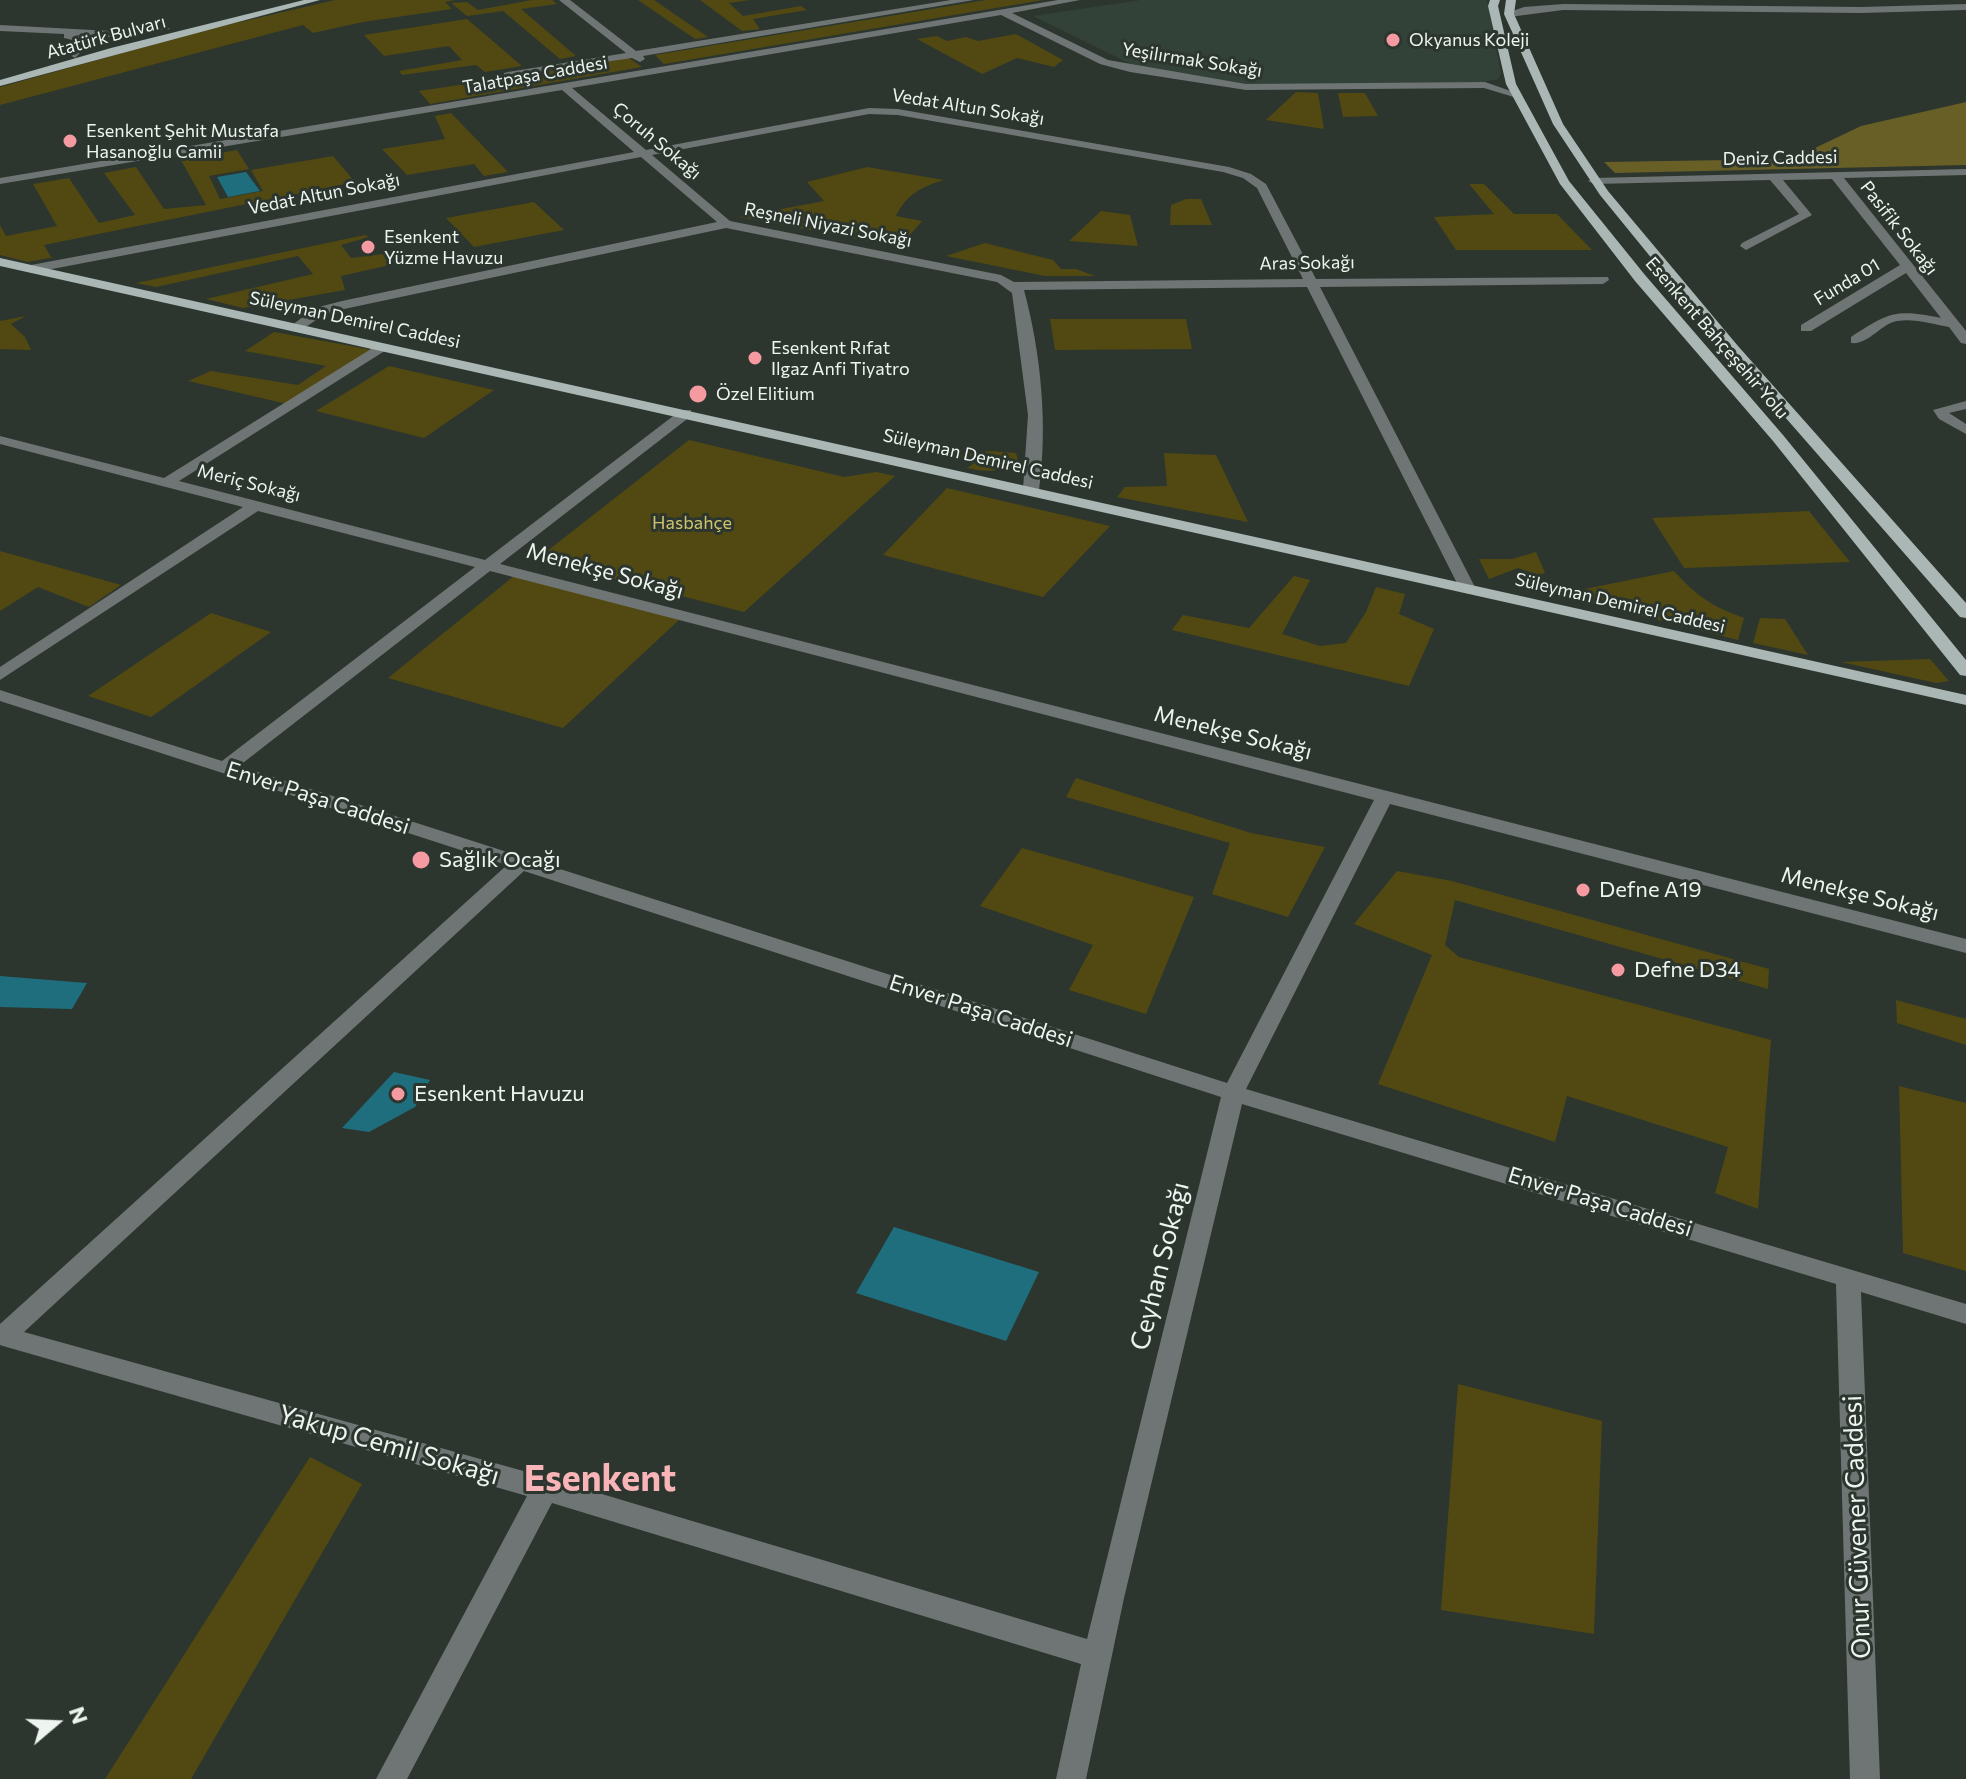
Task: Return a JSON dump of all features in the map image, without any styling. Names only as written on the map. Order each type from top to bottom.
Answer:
[{"type":"main road","name":"Atatürk Bulvarı","points":[[0,83],[165,29],[286,0]]},
{"type":"main road","name":"Atatürk Bulvarı","points":[[0,76],[75,55],[315,0]]},
{"type":"main road","name":"Esenkent Bahçeşehir Yolu","points":[[1495,0],[1493,6],[1510,78],[1564,182],[1640,278],[1778,438],[1966,671]]},
{"type":"main road","points":[[1509,14],[1511,0]]},
{"type":"main road","name":"Esenkent Bahçeşehir Yolu","points":[[1509,14],[1558,124],[1594,181],[1653,256],[1966,613]]},
{"type":"main road","points":[[1564,182],[1594,181]]},
{"type":"main road","name":"Süleyman Demirel Caddesi","points":[[0,262],[1966,700]]},
{"type":"street","points":[[564,0],[655,71]]},
{"type":"street","points":[[508,75],[969,0]]},
{"type":"street","name":"Talatpaşa Caddesi","points":[[0,181],[1075,0]]},
{"type":"street","points":[[1534,0],[1563,7]]},
{"type":"street","points":[[1852,0],[1861,10]]},
{"type":"street","points":[[1509,14],[1563,7],[1861,10],[1966,7]]},
{"type":"street","name":"Yeşilırmak Sokağı","points":[[1002,12],[1104,62],[1234,85],[1268,88],[1485,85]]},
{"type":"street","points":[[0,31],[111,34],[165,29]]},
{"type":"street","points":[[0,31],[86,39],[87,44],[75,55]]},
{"type":"street","points":[[111,34],[118,46]]},
{"type":"street","points":[[1485,85],[1510,78]]},
{"type":"street","points":[[1485,85],[1517,95]]},
{"type":"street","name":"Çoruh Sokağı","points":[[564,86],[726,224]]},
{"type":"street","name":"Vedat Altun Sokağı","points":[[31,269],[841,114],[885,112],[1225,169],[1247,176],[1262,186],[1468,589]]},
{"type":"street","name":"Deniz Caddesi","points":[[1594,181],[1966,172]]},
{"type":"street","name":"Pasifik Sokağı","points":[[1835,175],[1966,340]]},
{"type":"street","points":[[1746,246],[1806,215],[1773,176]]},
{"type":"street","name":"Reşneli Niyazi Sokağı","points":[[295,328],[320,311],[342,305],[726,224],[1001,279],[1011,286]]},
{"type":"street","name":"Funda 01","points":[[1806,328],[1906,267]]},
{"type":"street","name":"Aras Sokağı","points":[[1011,286],[1603,280]]},
{"type":"street","points":[[1011,286],[1018,291],[1036,412],[1038,450],[1031,490]]},
{"type":"street","points":[[1856,340],[1891,317],[1917,317],[1953,324]]},
{"type":"street","points":[[166,483],[384,347]]},
{"type":"street","points":[[1966,405],[1940,410],[1966,430]]},
{"type":"street","points":[[224,768],[686,413]]},
{"type":"street","name":"Meriç Sokağı","points":[[0,440],[488,565]]},
{"type":"street","points":[[0,675],[256,506]]},
{"type":"street","name":"Menekşe Sokağı","points":[[488,565],[1966,946]]},
{"type":"street","name":"Enver Paşa Caddesi","points":[[0,695],[1233,1093],[1966,1314]]},
{"type":"street","name":"Ceyhan Sokağı","points":[[1071,1779],[1233,1093],[1385,796]]},
{"type":"street","points":[[2,1336],[521,863]]},
{"type":"street","name":"Onur Güvener Caddesi","points":[[1848,1276],[1865,1779]]},
{"type":"street","name":"Yakup Cemil Sokağı","points":[[2,1336],[545,1489],[1098,1656]]},
{"type":"street","points":[[391,1779],[545,1489]]},
{"type":"shaded area","points":[[1141,0],[1487,0],[1501,74],[1498,79],[1482,82],[1268,88],[1147,72],[1033,16]]},
{"type":"shaded area","points":[[1966,102],[1966,165],[1615,173],[1604,162],[1792,159],[1861,126]]},
{"type":"green space","points":[[335,0],[455,0],[445,2],[452,9],[313,33],[303,25],[0,105],[0,87],[206,30]]},
{"type":"green space","points":[[532,0],[552,0],[557,4],[521,9],[576,56],[560,59],[503,11],[467,16],[451,3],[467,2],[478,10]]},
{"type":"green space","points":[[638,0],[654,0],[708,37],[695,39]]},
{"type":"green space","points":[[700,0],[750,0],[729,3],[743,16],[801,6],[807,10],[753,19],[760,29],[742,31]]},
{"type":"green space","points":[[986,0],[1043,0],[664,64],[655,55]]},
{"type":"green space","points":[[467,19],[522,66],[485,72],[476,65],[402,75],[399,71],[462,60],[449,46],[384,56],[364,35]]},
{"type":"green space","points":[[1016,34],[1063,60],[1054,67],[1017,58],[982,74],[917,39],[937,36],[947,41],[966,37],[978,41]]},
{"type":"green space","points":[[629,58],[642,67],[430,104],[419,91],[500,79],[508,83],[529,79],[527,75]]},
{"type":"green space","points":[[1296,92],[1318,93],[1324,129],[1266,120]]},
{"type":"green space","points":[[1338,93],[1365,93],[1378,116],[1343,117]]},
{"type":"green space","points":[[451,113],[508,172],[484,176],[474,164],[407,175],[382,149],[445,139],[435,116]]},
{"type":"green space","points":[[237,150],[249,169],[209,176],[220,199],[263,191],[251,170],[333,156],[355,182],[44,245],[54,257],[28,262],[0,255],[0,225],[6,236],[57,226],[33,184],[69,178],[99,223],[135,215],[104,173],[136,167],[164,209],[206,205],[181,160]]},
{"type":"green space","points":[[867,167],[944,180],[916,192],[900,208],[896,216],[922,221],[909,236],[874,242],[739,217],[824,201],[807,182]]},
{"type":"green space","points":[[1469,184],[1484,184],[1514,214],[1557,214],[1592,250],[1456,250],[1434,217],[1494,214]]},
{"type":"green space","points":[[1186,199],[1201,199],[1212,225],[1170,225],[1171,205]]},
{"type":"green space","points":[[534,202],[564,230],[474,247],[446,218]]},
{"type":"green space","points":[[1101,211],[1130,215],[1138,246],[1069,241]]},
{"type":"green space","points":[[365,235],[369,237],[341,245],[351,258],[383,254],[390,265],[341,276],[345,290],[243,308],[206,299],[313,274],[298,256],[156,287],[136,283]]},
{"type":"green space","points":[[985,243],[1053,260],[1061,269],[1076,269],[1095,276],[1045,276],[946,256]]},
{"type":"green space","points":[[26,316],[11,324],[25,337],[31,350],[0,349],[0,321]]},
{"type":"green space","points":[[1050,319],[1186,319],[1192,349],[1055,350]]},
{"type":"green space","points":[[274,332],[373,350],[287,404],[188,381],[211,371],[298,385],[326,366],[245,351]]},
{"type":"green space","points":[[389,366],[494,390],[424,438],[316,411]]},
{"type":"green space","name":"Hasbahçe","points":[[689,440],[844,477],[876,472],[895,476],[744,612],[537,559]]},
{"type":"green space","points":[[991,451],[1016,453],[1019,464],[999,470],[981,470],[967,468],[973,464],[970,458],[950,455]]},
{"type":"green space","points":[[1164,453],[1216,455],[1248,522],[1117,497],[1125,487],[1167,486]]},
{"type":"green space","points":[[947,488],[1110,526],[1043,597],[883,555]]},
{"type":"green space","points":[[1809,511],[1850,562],[1684,568],[1652,518]]},
{"type":"green space","points":[[0,551],[121,585],[89,607],[38,587],[0,611]]},
{"type":"green space","points":[[1536,552],[1545,573],[1539,575],[1518,568],[1489,579],[1479,559],[1512,559]]},
{"type":"green space","points":[[1674,571],[1706,600],[1744,618],[1738,640],[1566,597],[1565,593]]},
{"type":"green space","points":[[514,576],[680,619],[563,728],[388,678]]},
{"type":"green space","points":[[1294,576],[1310,580],[1282,634],[1320,646],[1346,643],[1366,612],[1376,587],[1405,594],[1399,614],[1434,629],[1409,686],[1172,630],[1183,615],[1249,628]]},
{"type":"green space","points":[[211,613],[271,632],[151,717],[88,696]]},
{"type":"green space","points":[[1760,618],[1785,619],[1808,655],[1753,643]]},
{"type":"green space","points":[[1930,659],[1949,681],[1936,683],[1841,662]]},
{"type":"green space","points":[[1076,778],[1251,833],[1325,847],[1288,917],[1212,894],[1230,843],[1066,797]]},
{"type":"green space","points":[[1022,848],[1194,897],[1146,1014],[1069,990],[1093,945],[980,906]]},
{"type":"green space","points":[[1397,871],[1452,881],[1769,969],[1768,989],[1455,900],[1445,945],[1459,957],[1771,1040],[1758,1209],[1715,1193],[1728,1147],[1567,1096],[1555,1142],[1378,1084],[1432,955],[1354,924]]},
{"type":"green space","points":[[1896,1000],[1966,1019],[1966,1045],[1897,1023]]},
{"type":"green space","points":[[1899,1086],[1966,1103],[1966,1271],[1903,1253]]},
{"type":"green space","points":[[1458,1384],[1602,1421],[1594,1634],[1441,1610]]},
{"type":"green space","points":[[310,1457],[362,1484],[191,1779],[105,1779]]},
{"type":"water","points":[[246,172],[260,191],[228,197],[217,177]]},
{"type":"water","points":[[0,976],[87,983],[72,1009],[0,1007]]},
{"type":"water","name":"Esenkent Havuzu","points":[[394,1072],[430,1080],[415,1107],[369,1132],[342,1128]]},
{"type":"water","points":[[894,1227],[1039,1272],[1006,1341],[856,1293]]},
{"type":"place","name":"Okyanus Koleji","points":[[1393,40]]},
{"type":"place","name":"Esenkent Şehit Mustafa Hasanoğlu Camii","points":[[70,141]]},
{"type":"place","name":"Esenkent Yüzme Havuzu","points":[[368,247]]},
{"type":"place","name":"Esenkent Rıfat Ilgaz Anfi Tiyatro","points":[[755,358]]},
{"type":"place","name":"Özel Elitium","points":[[698,394]]},
{"type":"place","name":"Sağlık Ocağı","points":[[421,860]]},
{"type":"place","name":"Defne A19","points":[[1583,890]]},
{"type":"place","name":"Defne D34","points":[[1618,970]]},
{"type":"place","name":"Esenkent Havuzu","points":[[398,1094]]},
{"type":"district","name":"Esenkent","points":[[600,1479]]}]
